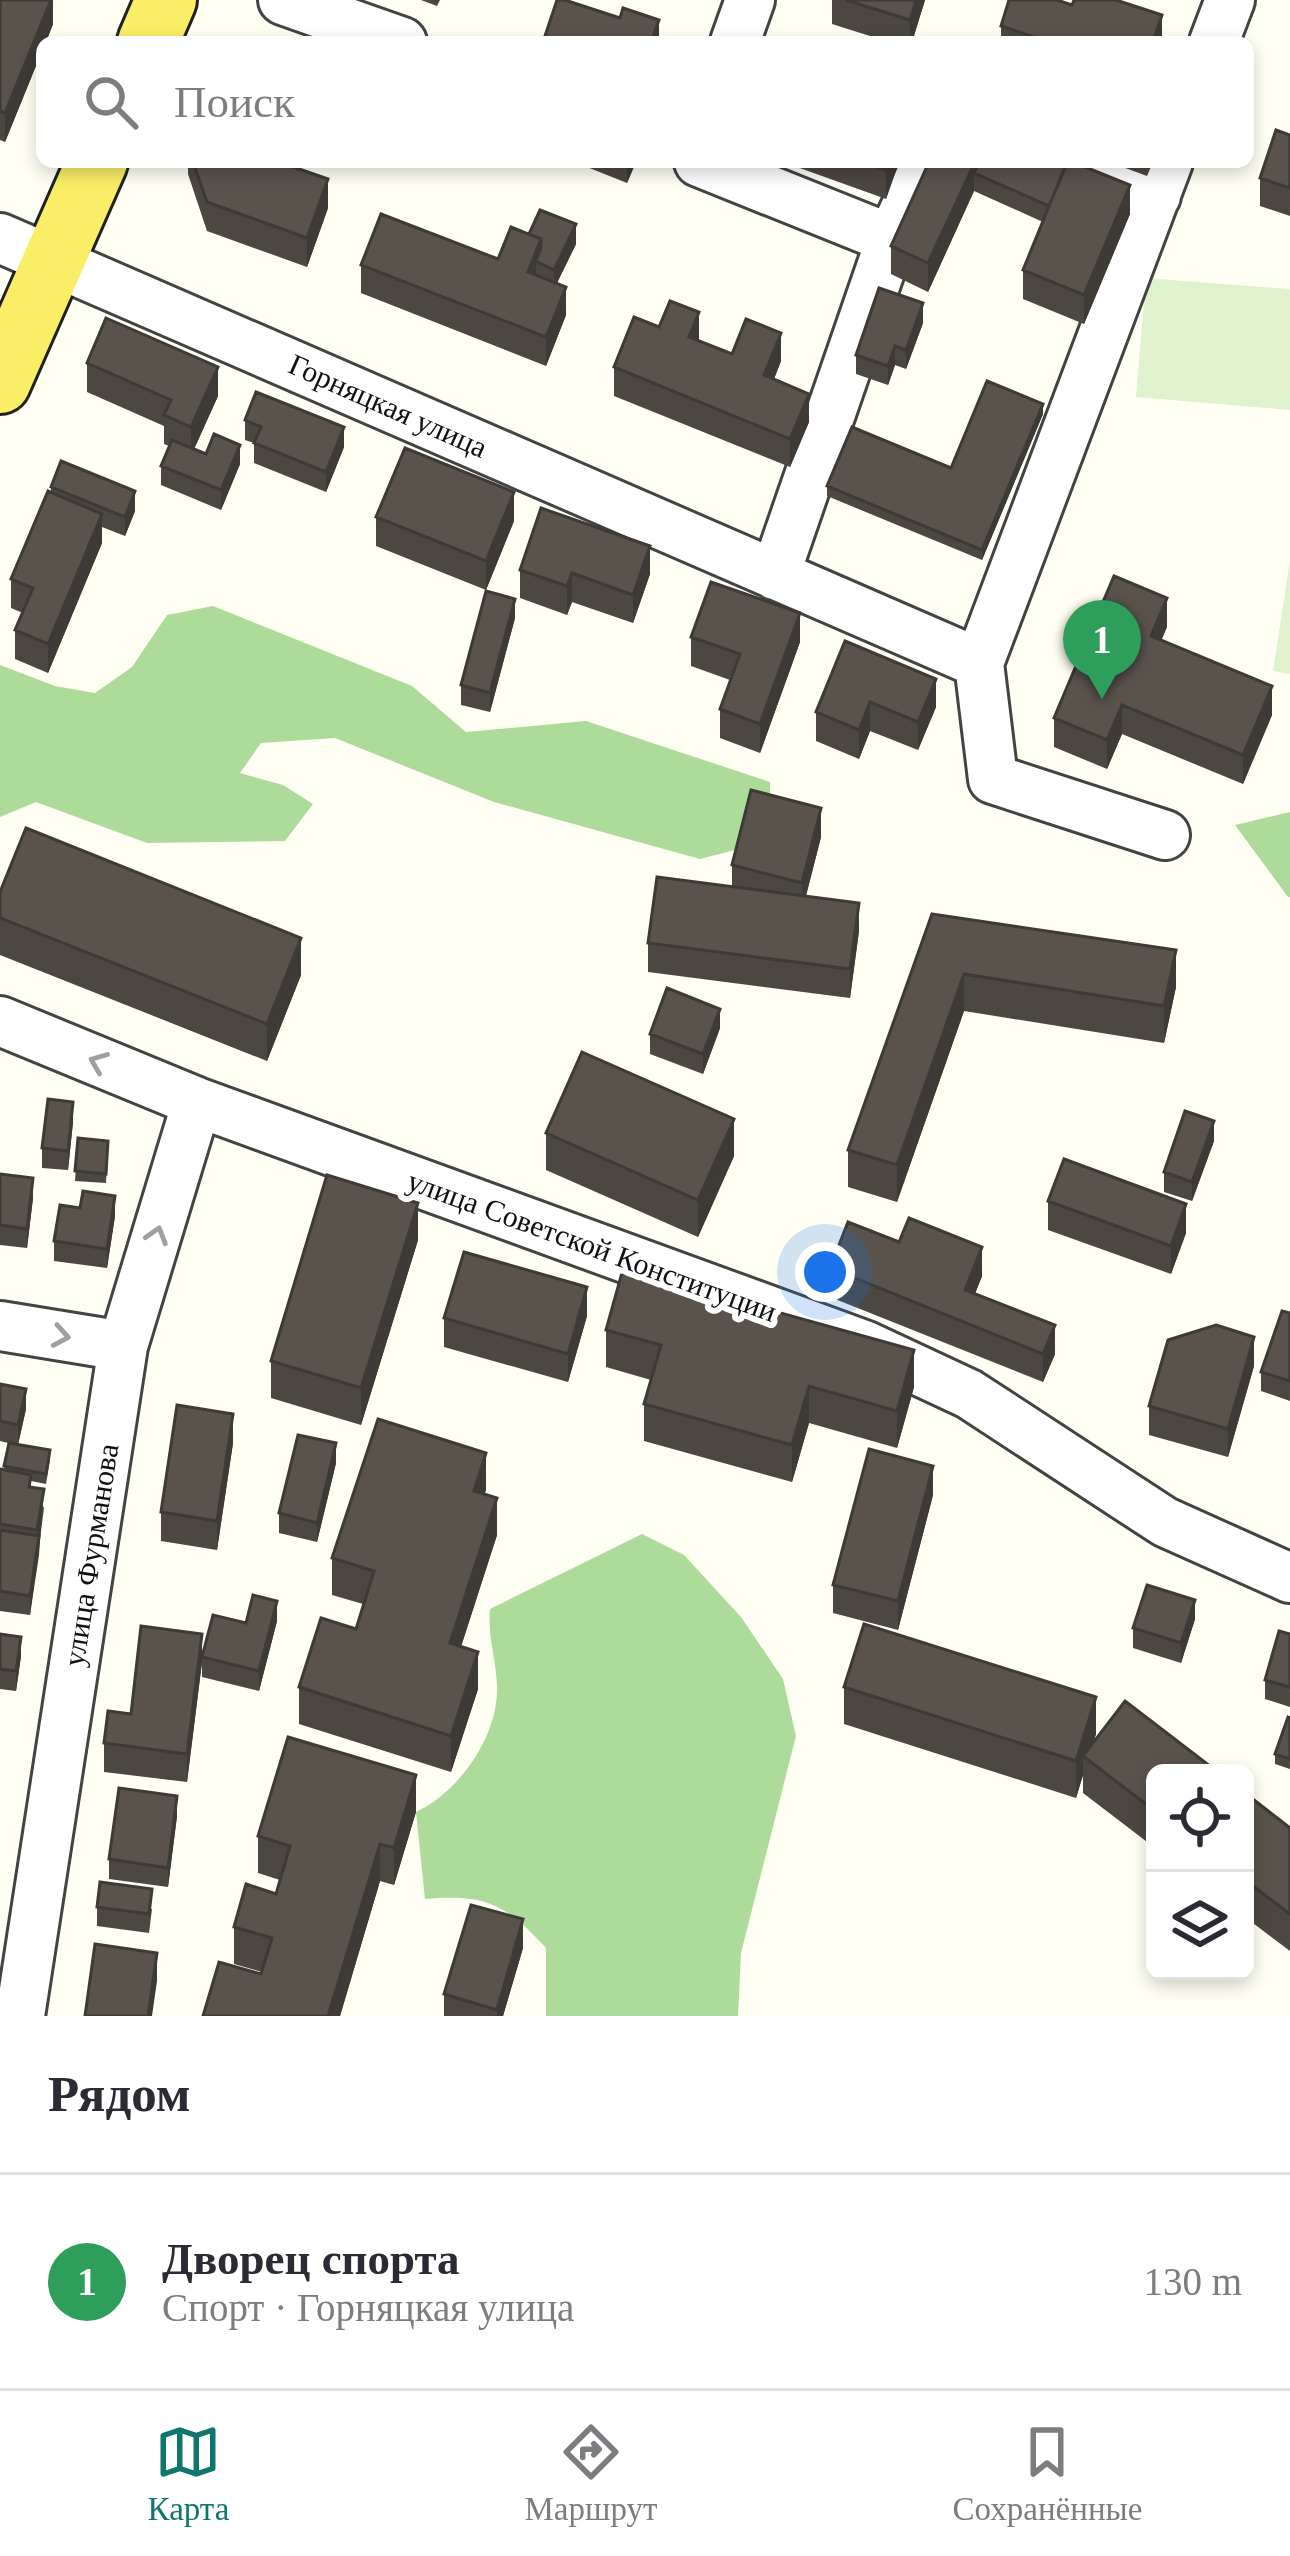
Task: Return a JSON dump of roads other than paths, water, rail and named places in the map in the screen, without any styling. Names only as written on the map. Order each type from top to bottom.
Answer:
[{"type":"main road","points":[[151,36],[166,0]]},
{"type":"main road","points":[[0,383],[94,168]]},
{"type":"street","points":[[283,0],[385,36]]},
{"type":"street","points":[[737,36],[750,0]]},
{"type":"street","points":[[1216,36],[1230,0]]},
{"type":"street","points":[[714,168],[891,238]]},
{"type":"street","points":[[775,575],[891,238],[924,168]]},
{"type":"street","points":[[1110,168],[1162,179],[979,663],[993,779],[1165,835]]},
{"type":"street","name":"Горняцкая улица","points":[[0,238],[979,663]]},
{"type":"street","name":"улица Советской Конституции","points":[[0,1022],[197,1102],[864,1345],[969,1394],[1165,1522],[1290,1578]]},
{"type":"street","name":"улица Фурманова","points":[[20,2016],[123,1346],[197,1102]]},
{"type":"street","points":[[0,1326],[123,1346]]},
{"type":"place","name":"Дворец спорта","points":[[1102,699]]}]
